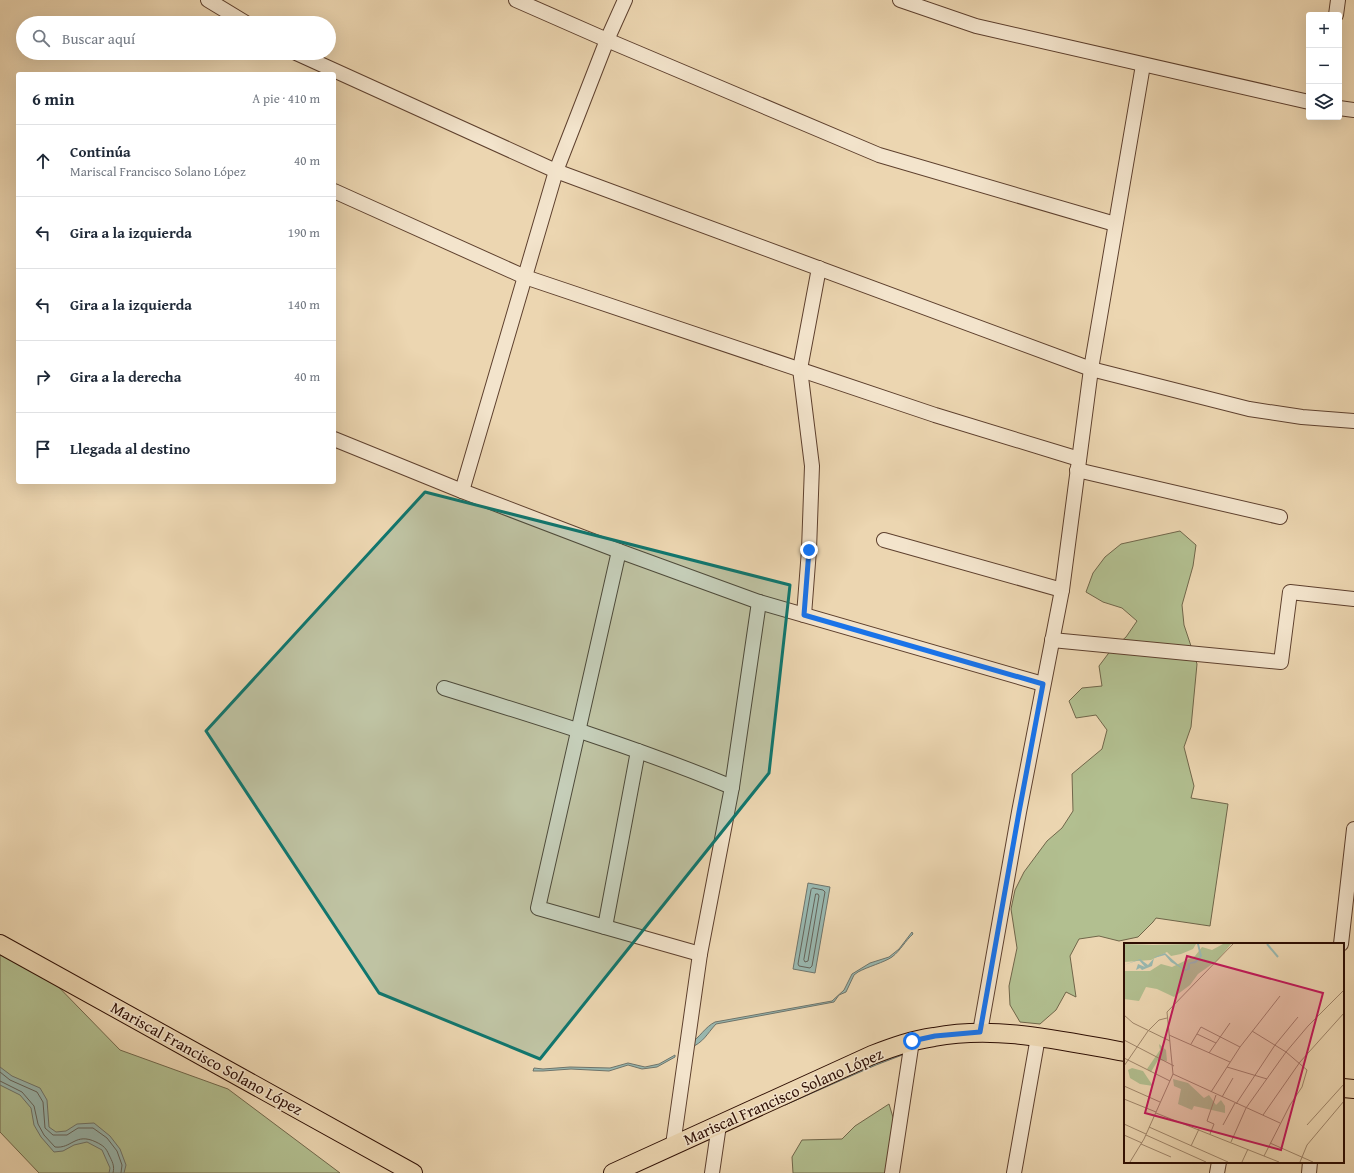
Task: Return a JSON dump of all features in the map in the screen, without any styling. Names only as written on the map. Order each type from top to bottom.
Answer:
[{"type":"main road","name":"Mariscal Francisco Solano López","points":[[0,944],[413,1173]]},
{"type":"main road","name":"Mariscal Francisco Solano López","points":[[613,1173],[872,1055],[912,1041],[980,1032],[1005,1033],[1038,1037],[1124,1052]]},
{"type":"main road","points":[[1344,1088],[1354,1089]]},
{"type":"street","points":[[208,0],[234,16]]},
{"type":"street","points":[[516,0],[879,155],[1115,224]]},
{"type":"street","points":[[462,491],[556,171],[624,0]]},
{"type":"street","points":[[900,0],[976,26],[1306,101]]},
{"type":"street","points":[[1336,12],[1338,0]]},
{"type":"street","points":[[311,60],[556,171],[1091,369],[1249,409],[1302,417],[1354,421]]},
{"type":"street","points":[[980,1032],[1019,812],[1062,590],[1091,369],[1143,65]]},
{"type":"street","points":[[1342,108],[1354,110]]},
{"type":"street","points":[[336,192],[525,277],[1078,464],[1280,517]]},
{"type":"street","points":[[804,615],[809,550],[812,466],[800,369],[819,268]]},
{"type":"street","points":[[336,440],[462,491],[759,602],[1043,684]]},
{"type":"street","points":[[884,540],[1062,590]]},
{"type":"street","points":[[619,550],[538,908],[700,954]]},
{"type":"street","points":[[1052,640],[1281,662],[1290,592],[1354,599]]},
{"type":"street","points":[[673,1146],[700,954],[732,787],[759,602]]},
{"type":"street","points":[[444,688],[578,730],[676,764],[732,787]]},
{"type":"street","points":[[605,927],[638,751]]},
{"type":"street","points":[[1341,943],[1354,829]]},
{"type":"street","points":[[1014,1173],[1038,1037]]},
{"type":"street","points":[[892,1173],[912,1041]]},
{"type":"street","points":[[712,1173],[719,1125]]},
{"type":"street","points":[[1217,1173],[1218,1163]]},
{"type":"street","points":[[1309,1173],[1310,1163]]},
{"type":"highlighted area","points":[[425,492],[790,585],[769,773],[540,1059],[379,993],[206,731]]},
{"type":"green space","points":[[1180,531],[1196,545],[1193,566],[1182,605],[1184,625],[1197,664],[1191,727],[1184,747],[1194,786],[1191,798],[1228,804],[1210,926],[1156,918],[1138,937],[1119,941],[1099,936],[1079,939],[1070,956],[1076,997],[1066,992],[1056,1010],[1040,1024],[1020,1022],[1010,1005],[1009,986],[1017,948],[1011,909],[1015,890],[1024,872],[1047,841],[1062,828],[1073,811],[1072,774],[1102,749],[1107,730],[1096,715],[1076,718],[1069,701],[1082,688],[1102,686],[1099,666],[1111,650],[1126,637],[1137,621],[1122,608],[1103,602],[1086,592],[1093,573],[1105,557],[1121,544]]},
{"type":"green space","points":[[0,943],[44,972],[120,1050],[228,1089],[340,1173],[39,1173],[0,1132]]},
{"type":"green space","points":[[889,1104],[895,1124],[894,1173],[793,1173],[792,1157],[802,1140],[842,1139],[855,1126]]},
{"type":"water","points":[[808,883],[830,887],[815,973],[793,969]]},
{"type":"water","points":[[912,932],[913,934],[892,957],[854,975],[846,992],[839,995],[834,1002],[716,1024],[702,1041],[690,1048],[690,1044],[715,1022],[832,1001],[844,990],[852,974],[870,963],[889,957],[899,949]]},
{"type":"water","points":[[905,1052],[905,1054],[876,1065],[785,1105],[875,1064]]},
{"type":"water","points":[[675,1055],[675,1057],[657,1067],[642,1069],[628,1065],[609,1071],[571,1069],[533,1071],[534,1068],[610,1068],[628,1063],[645,1067],[659,1064]]},
{"type":"water","points":[[0,1067],[12,1076],[40,1088],[47,1100],[49,1127],[56,1132],[66,1131],[77,1124],[94,1123],[110,1136],[120,1149],[126,1165],[124,1173],[109,1173],[110,1168],[102,1150],[87,1142],[74,1145],[63,1151],[54,1152],[41,1137],[34,1125],[31,1108],[20,1095],[0,1085]]},
{"type":"route","points":[[809,550],[804,615],[1043,684],[980,1032],[935,1036],[912,1041]]}]
